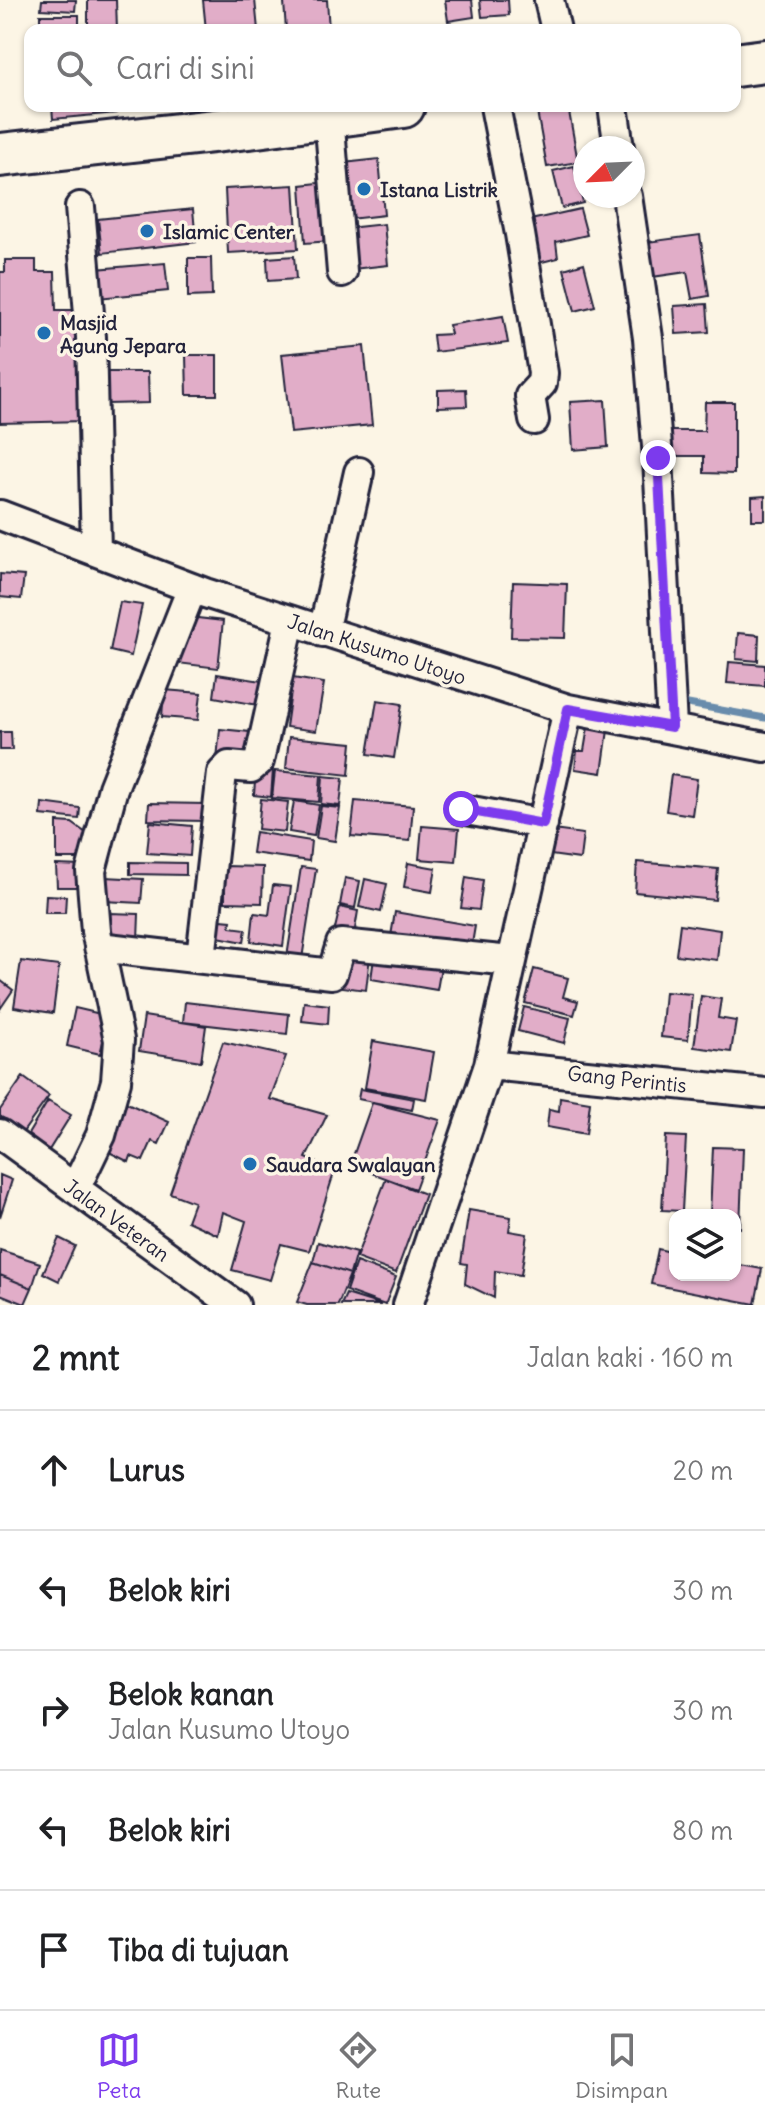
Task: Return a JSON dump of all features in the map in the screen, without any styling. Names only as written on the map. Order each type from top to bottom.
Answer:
[{"type":"highway","points":[[741,64],[765,61]]},
{"type":"highway","points":[[0,155],[359,112]]},
{"type":"street","points":[[549,0],[555,24]]},
{"type":"street","points":[[496,112],[543,373],[542,383],[530,396],[534,420]]},
{"type":"street","points":[[614,112],[617,136]]},
{"type":"street","points":[[329,116],[342,272]]},
{"type":"street","points":[[80,207],[91,337],[96,551]]},
{"type":"street","points":[[629,208],[648,338],[659,473],[672,727]]},
{"type":"street","points":[[323,632],[359,472]]},
{"type":"street","name":"Jalan Kusumo Utoyo","points":[[0,515],[192,588],[568,709],[765,747]]},
{"type":"street","points":[[75,1189],[101,1135],[116,1081],[119,1040],[99,947],[91,871],[113,788],[192,588]]},
{"type":"street","points":[[201,958],[222,773],[229,766],[251,768],[259,761],[290,621]]},
{"type":"street","points":[[408,1305],[489,1065],[568,709]]},
{"type":"street","points":[[461,809],[543,824]]},
{"type":"street","points":[[99,947],[332,974],[341,944],[511,961]]},
{"type":"street","name":"Gang Perintis","points":[[489,1065],[765,1093]]},
{"type":"street","name":"Jalan Veteran","points":[[0,1134],[222,1301]]},
{"type":"building","points":[[42,0],[76,0],[75,11],[41,9]]},
{"type":"building","points":[[88,0],[116,0],[117,24],[88,24]]},
{"type":"building","points":[[203,0],[255,0],[257,24],[205,24]]},
{"type":"building","points":[[327,0],[329,24],[286,24],[284,2]]},
{"type":"building","points":[[445,0],[472,0],[474,17],[448,21]]},
{"type":"building","points":[[480,0],[508,0],[509,15],[482,17]]},
{"type":"building","points":[[40,15],[79,15],[79,24],[40,24]]},
{"type":"building","points":[[52,112],[116,112],[116,113],[53,119]]},
{"type":"building","points":[[537,112],[569,112],[573,136],[573,163],[547,167]]},
{"type":"building","name":"Istana Listrik","points":[[379,159],[384,215],[350,219],[344,163]]},
{"type":"building","points":[[573,166],[573,205],[562,208],[553,171]]},
{"type":"building","points":[[327,182],[331,241],[305,243],[301,185]]},
{"type":"building","points":[[294,185],[298,249],[228,253],[225,189]]},
{"type":"building","name":"Islamic Center","points":[[193,209],[196,242],[102,253],[98,219]]},
{"type":"building","points":[[580,209],[587,235],[556,242],[558,258],[534,264],[526,221]]},
{"type":"building","points":[[384,224],[388,265],[353,269],[348,228]]},
{"type":"building","points":[[700,235],[709,296],[692,299],[687,272],[652,277],[647,242]]},
{"type":"building","points":[[294,256],[296,279],[268,281],[267,258]]},
{"type":"building","points":[[188,258],[211,258],[212,296],[188,297]]},
{"type":"building","name":"Masjid Agung Jepara","points":[[5,260],[36,260],[36,272],[55,272],[56,310],[87,310],[84,421],[0,423],[0,272],[5,272]]},
{"type":"building","points":[[165,263],[168,291],[98,298],[96,269]]},
{"type":"building","points":[[584,263],[595,306],[575,311],[564,269]]},
{"type":"building","points":[[707,304],[709,332],[676,334],[674,306]]},
{"type":"building","points":[[503,316],[508,343],[435,352],[433,335],[451,334],[449,325]]},
{"type":"building","points":[[364,346],[372,425],[291,433],[282,354]]},
{"type":"building","points":[[186,355],[217,355],[217,395],[187,395]]},
{"type":"building","points":[[107,372],[148,372],[149,403],[107,404]]},
{"type":"building","points":[[466,389],[467,406],[438,407],[438,390]]},
{"type":"building","points":[[605,400],[608,447],[573,450],[570,402]]},
{"type":"building","points":[[705,402],[734,402],[734,474],[704,473],[704,456],[664,456],[665,431],[704,431]]},
{"type":"building","points":[[765,496],[765,520],[752,520],[752,497]]},
{"type":"building","points":[[0,574],[24,576],[21,599],[0,597]]},
{"type":"building","points":[[513,582],[567,584],[565,638],[511,637]]},
{"type":"building","points":[[120,602],[142,605],[131,656],[110,651]]},
{"type":"building","points":[[189,617],[223,621],[218,668],[169,662],[172,638],[187,640]]},
{"type":"building","points":[[738,633],[759,635],[758,661],[736,659]]},
{"type":"building","points":[[729,662],[765,665],[765,686],[727,683]]},
{"type":"building","points":[[217,674],[262,681],[258,705],[214,697]]},
{"type":"building","points":[[293,678],[324,683],[316,731],[286,727]]},
{"type":"building","points":[[164,690],[201,693],[198,720],[162,717]]},
{"type":"building","points":[[377,700],[402,704],[394,758],[368,754]]},
{"type":"building","points":[[588,727],[608,730],[602,773],[575,769],[577,751],[584,751]]},
{"type":"building","points":[[220,729],[250,732],[246,763],[217,759]]},
{"type":"building","points":[[0,732],[11,732],[12,750],[0,750]]},
{"type":"building","points":[[289,737],[352,743],[349,775],[286,768]]},
{"type":"building","points":[[256,768],[273,770],[271,797],[254,795]]},
{"type":"building","points":[[275,771],[321,775],[319,802],[272,798]]},
{"type":"building","points":[[671,775],[697,779],[692,815],[666,811]]},
{"type":"building","points":[[323,776],[343,778],[340,806],[321,804]]},
{"type":"building","points":[[261,799],[288,802],[285,832],[258,829]]},
{"type":"building","points":[[294,801],[319,805],[314,836],[289,832]]},
{"type":"building","points":[[355,801],[413,806],[410,841],[351,836]]},
{"type":"building","points":[[42,803],[80,808],[79,819],[41,815]]},
{"type":"building","points":[[149,803],[206,804],[206,821],[148,820]]},
{"type":"building","points":[[321,806],[340,808],[335,841],[316,838]]},
{"type":"building","points":[[57,822],[72,823],[93,838],[91,859],[57,859]]},
{"type":"building","points":[[150,822],[192,826],[190,856],[147,853]]},
{"type":"building","points":[[422,826],[459,829],[456,862],[419,859]]},
{"type":"building","points":[[546,829],[583,834],[580,859],[543,854]]},
{"type":"building","points":[[255,832],[311,841],[309,861],[252,853]]},
{"type":"building","points":[[130,862],[186,863],[186,875],[130,874]]},
{"type":"building","points":[[637,862],[718,869],[715,900],[635,892]]},
{"type":"building","points":[[408,863],[436,868],[432,892],[404,887]]},
{"type":"building","points":[[56,865],[82,866],[83,887],[57,887]]},
{"type":"building","points":[[225,866],[263,867],[262,903],[225,902]]},
{"type":"building","points":[[301,867],[316,869],[302,959],[287,957]]},
{"type":"building","points":[[105,877],[143,879],[141,903],[104,901]]},
{"type":"building","points":[[466,877],[483,880],[479,910],[461,908]]},
{"type":"building","points":[[345,878],[360,881],[355,908],[340,905]]},
{"type":"building","points":[[365,879],[387,884],[381,912],[359,907]]},
{"type":"building","points":[[273,885],[291,887],[283,946],[251,941],[254,913],[269,915]]},
{"type":"building","points":[[46,895],[66,896],[65,913],[45,913]]},
{"type":"building","points":[[340,907],[358,911],[355,929],[360,931],[358,938],[334,933]]},
{"type":"building","points":[[395,912],[475,926],[471,950],[391,936]]},
{"type":"building","points":[[110,913],[139,914],[138,940],[108,938]]},
{"type":"building","points":[[221,920],[231,921],[230,927],[246,929],[244,942],[218,937]]},
{"type":"building","points":[[680,924],[720,930],[717,960],[676,955]]},
{"type":"building","points":[[375,951],[442,961],[437,990],[371,979]]},
{"type":"building","points":[[345,953],[370,956],[366,990],[342,987]]},
{"type":"building","points":[[21,961],[59,966],[53,1013],[14,1007]]},
{"type":"building","points":[[534,969],[568,978],[563,997],[578,1001],[574,1015],[525,1003]]},
{"type":"building","points":[[0,980],[13,990],[0,1009]]},
{"type":"building","points":[[665,992],[692,994],[688,1040],[661,1037]]},
{"type":"building","points":[[701,996],[721,999],[718,1018],[736,1021],[731,1052],[694,1047]]},
{"type":"building","points":[[185,1002],[289,1014],[287,1034],[183,1022]]},
{"type":"building","points":[[304,1002],[329,1005],[328,1024],[302,1021]]},
{"type":"building","points":[[524,1007],[570,1018],[564,1043],[518,1031]]},
{"type":"building","points":[[75,1008],[109,1016],[100,1054],[67,1046]]},
{"type":"building","points":[[144,1016],[206,1026],[201,1061],[139,1051]]},
{"type":"building","points":[[373,1041],[434,1052],[426,1099],[365,1088]]},
{"type":"building","name":"Saudara Swalayan","points":[[223,1042],[286,1056],[270,1099],[327,1115],[306,1158],[335,1170],[309,1251],[281,1244],[270,1280],[232,1270],[246,1221],[223,1212],[218,1235],[187,1221],[194,1202],[170,1193]]},
{"type":"building","points":[[23,1077],[49,1096],[23,1132],[0,1116],[0,1110]]},
{"type":"building","points":[[360,1089],[414,1099],[412,1110],[358,1099]]},
{"type":"building","points":[[560,1097],[590,1102],[586,1134],[547,1127],[549,1109],[559,1111]]},
{"type":"building","points":[[48,1101],[71,1115],[49,1150],[27,1136]]},
{"type":"building","points":[[127,1103],[169,1122],[159,1144],[152,1141],[143,1161],[131,1156],[129,1162],[105,1150]]},
{"type":"building","points":[[372,1103],[440,1120],[415,1189],[350,1165]]},
{"type":"building","points":[[666,1136],[686,1137],[682,1209],[662,1210]]},
{"type":"building","points":[[713,1147],[743,1148],[741,1209],[710,1209]]},
{"type":"building","points":[[0,1175],[12,1180],[0,1217]]},
{"type":"building","points":[[386,1179],[425,1194],[396,1273],[356,1258]]},
{"type":"building","points":[[469,1210],[511,1217],[509,1231],[527,1234],[521,1275],[495,1271],[494,1298],[465,1284],[467,1264],[461,1263]]},
{"type":"building","points":[[59,1238],[75,1246],[59,1281],[43,1273]]},
{"type":"building","points":[[318,1242],[356,1253],[350,1274],[313,1262]]},
{"type":"building","points":[[658,1249],[669,1252],[669,1281],[741,1281],[741,1265],[762,1269],[755,1304],[651,1284]]},
{"type":"building","points":[[0,1250],[40,1263],[32,1288],[0,1275]]},
{"type":"building","points":[[313,1262],[350,1274],[338,1305],[297,1302]]},
{"type":"building","points":[[356,1262],[396,1277],[385,1305],[346,1291]]},
{"type":"building","points":[[0,1275],[32,1288],[25,1304],[0,1294]]},
{"type":"building","points":[[346,1294],[381,1305],[341,1305]]},
{"type":"waterway","points":[[677,702],[765,718]]},
{"type":"place","name":"Istana Listrik","points":[[364,189]]},
{"type":"place","name":"Islamic Center","points":[[147,231]]},
{"type":"place","name":"Masjid Agung Jepara","points":[[44,333]]},
{"type":"place","name":"Saudara Swalayan","points":[[250,1164]]},
{"type":"route","points":[[461,809],[543,824],[568,709],[672,727],[658,458]]}]
